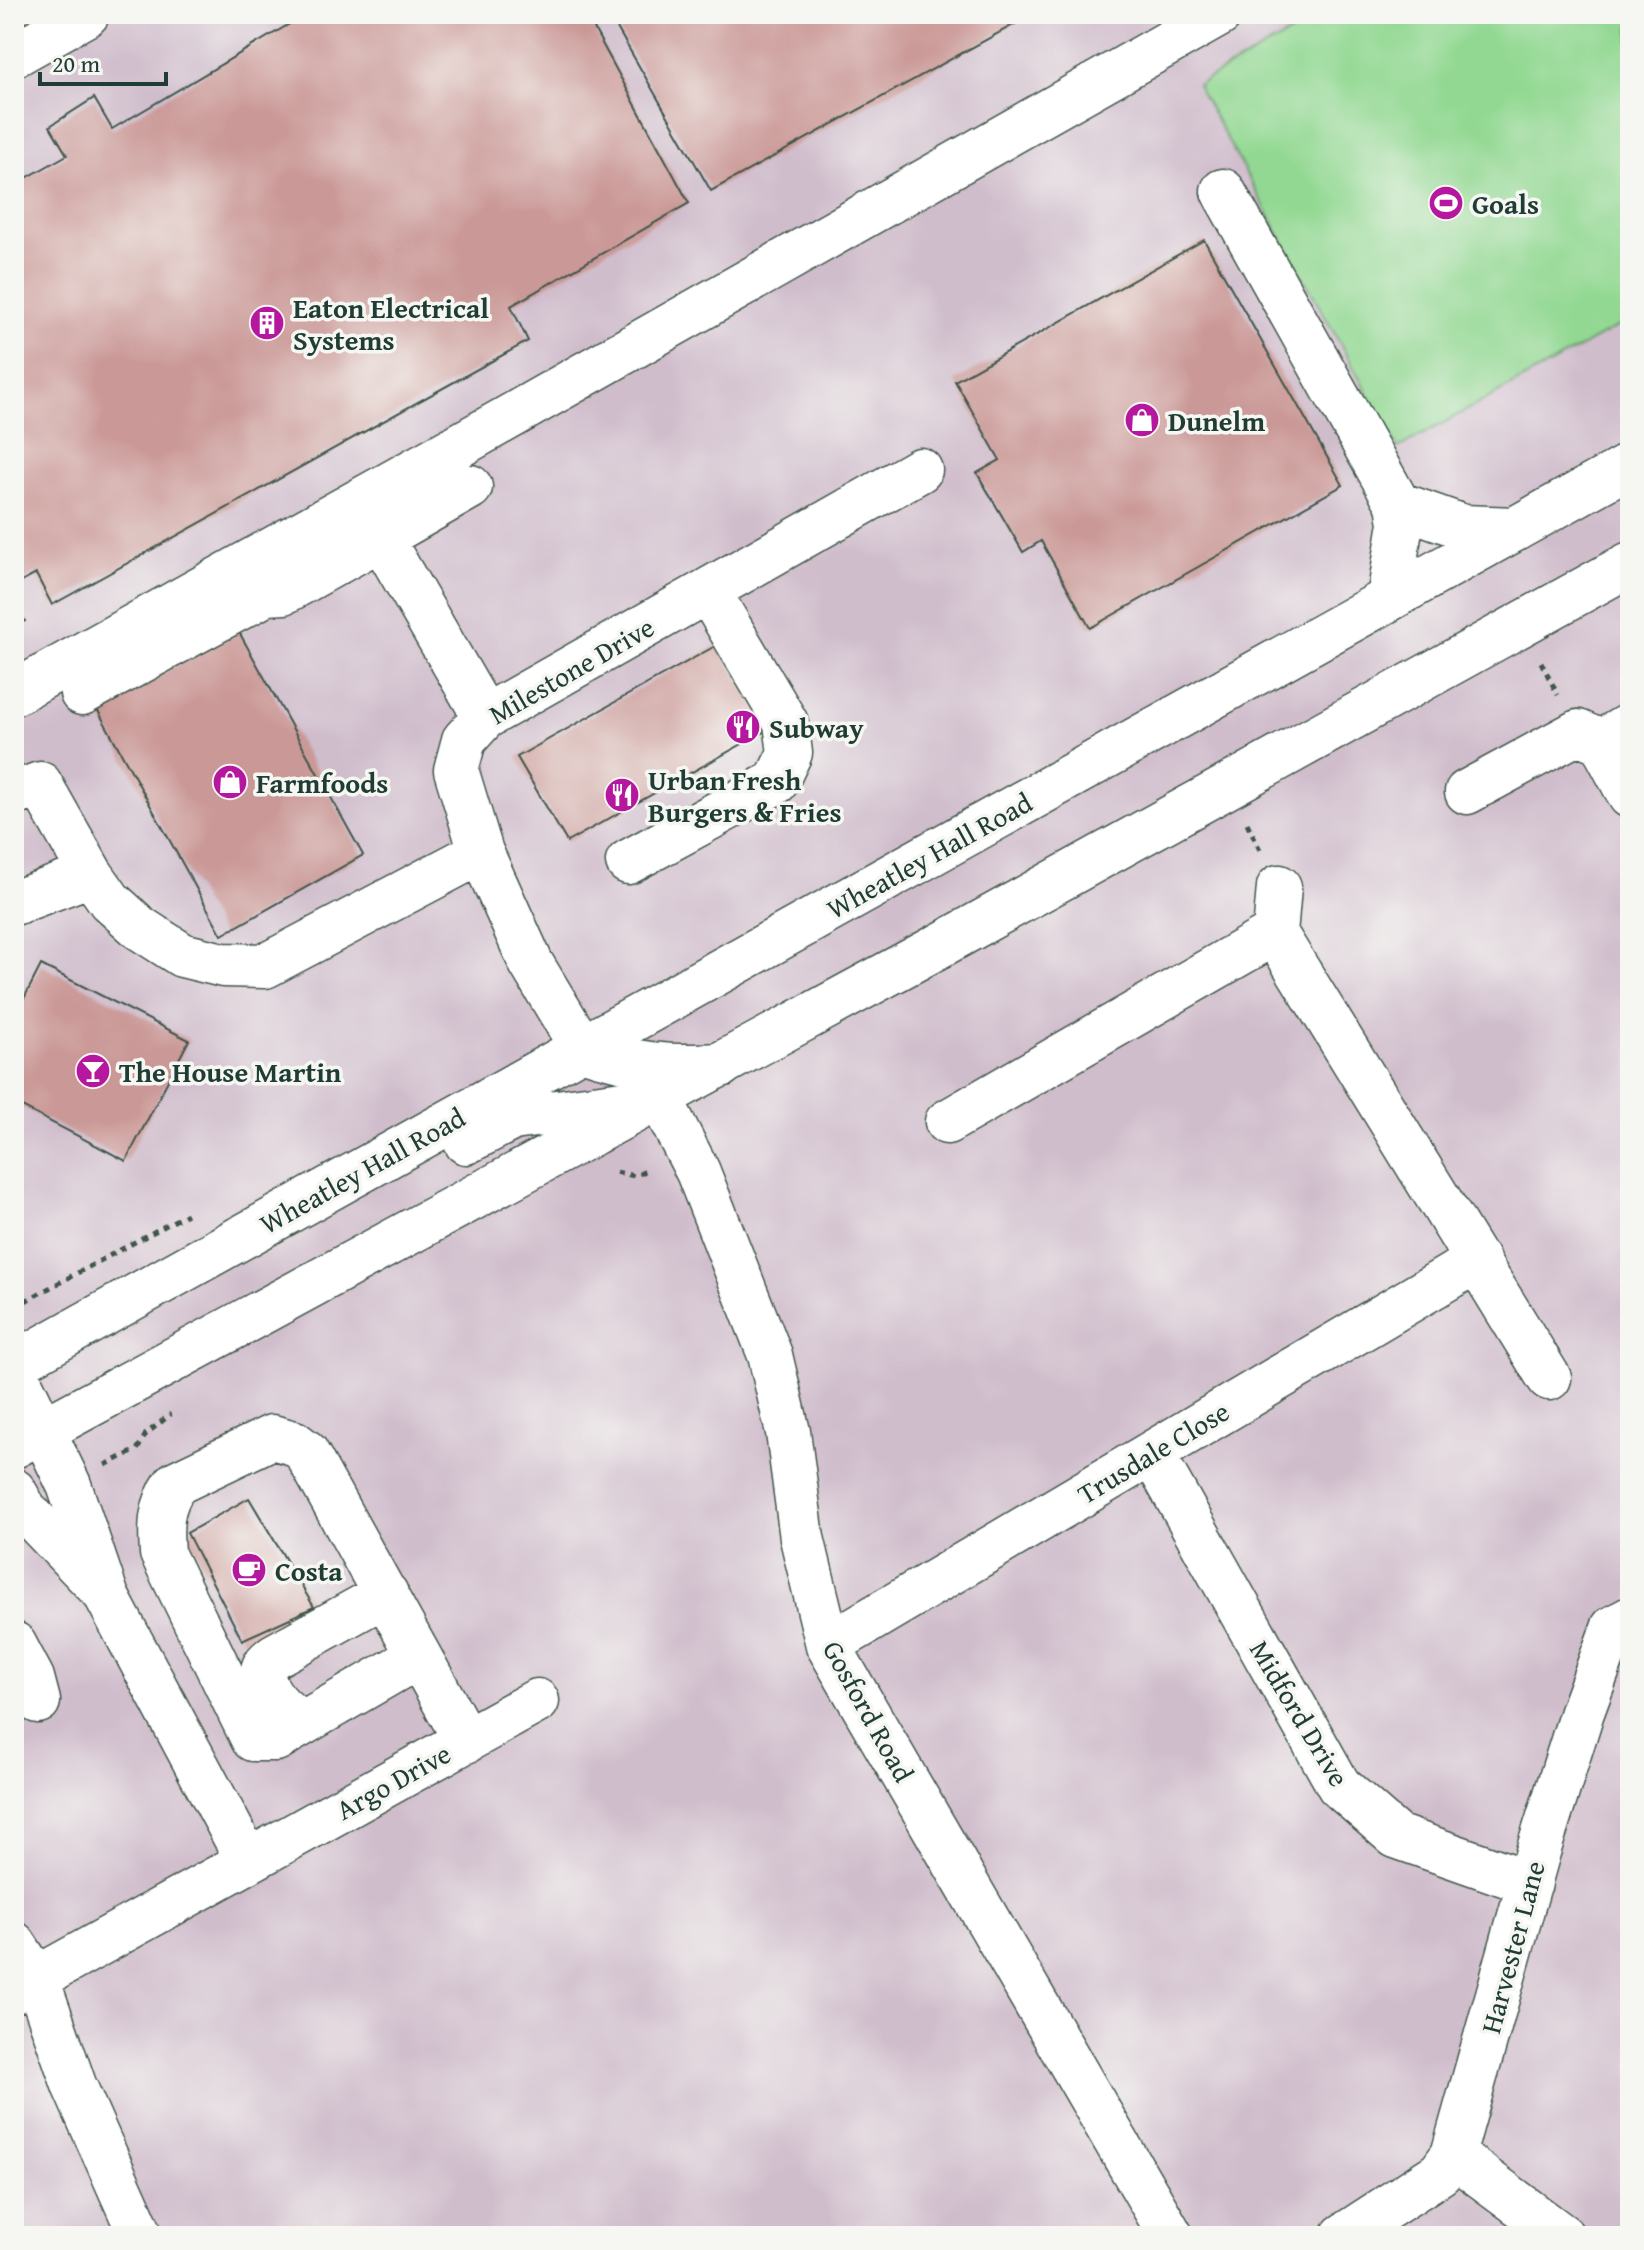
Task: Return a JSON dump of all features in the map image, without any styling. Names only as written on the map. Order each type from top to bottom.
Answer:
[{"type":"main road","points":[[14,55],[87,14]]},
{"type":"main road","points":[[14,693],[446,453],[1220,14]]},
{"type":"main road","points":[[1223,191],[1398,504],[1401,523],[1389,599]]},
{"type":"main road","name":"Wheatley Hall Road","points":[[14,1364],[1630,465]]},
{"type":"main road","name":"Milestone Drive","points":[[582,1048],[531,963],[481,852],[456,770],[464,740],[485,717],[920,470]]},
{"type":"main road","points":[[82,693],[267,593],[284,592],[470,487]]},
{"type":"main road","points":[[1398,504],[1463,527],[1515,529]]},
{"type":"main road","points":[[381,538],[485,717]]},
{"type":"main road","name":"Wheatley Hall Road","points":[[29,1438],[721,1065],[1630,564]]},
{"type":"main road","points":[[628,862],[776,782],[790,753],[786,723],[726,581]]},
{"type":"main road","points":[[1467,792],[1603,733],[1630,796]]},
{"type":"main road","points":[[14,794],[40,784],[91,874],[110,901],[140,928],[182,955],[223,965],[265,966],[481,852]]},
{"type":"main road","points":[[14,903],[91,874]]},
{"type":"main road","points":[[1279,887],[1275,933],[1549,1378]]},
{"type":"main road","points":[[947,1122],[1275,933]]},
{"type":"main road","points":[[582,1048],[617,1060],[678,1067],[721,1065]]},
{"type":"main road","name":"Wheatley Hall Road","points":[[227,1246],[283,1236],[513,1118],[660,1098]]},
{"type":"main road","name":"Gosford Road","points":[[660,1098],[698,1172],[770,1355],[788,1432],[802,1538],[828,1645],[1171,2236]]},
{"type":"main road","name":"Trusdale Close","points":[[828,1645],[1478,1260]]},
{"type":"main road","points":[[14,1370],[29,1438],[69,1485],[107,1597],[248,1861]]},
{"type":"main road","points":[[419,1656],[276,1739],[253,1739],[162,1553],[159,1522],[166,1497],[176,1483],[272,1437],[294,1443],[306,1452],[386,1594],[466,1741]]},
{"type":"main road","name":"Midford Drive","points":[[1152,1453],[1339,1786],[1396,1836],[1530,1883]]},
{"type":"main road","points":[[14,1491],[25,1510],[107,1597]]},
{"type":"main road","points":[[305,1722],[294,1720],[285,1713],[273,1696],[263,1677],[265,1665],[274,1656],[386,1594]]},
{"type":"main road","name":"Harvester Lane","points":[[1343,2236],[1440,2173],[1453,2155],[1582,1712],[1613,1628],[1630,1619]]},
{"type":"main road","points":[[14,1644],[32,1678],[38,1701]]},
{"type":"main road","name":"Argo Drive","points":[[22,1971],[248,1861],[537,1701]]},
{"type":"main road","points":[[22,1971],[141,2236]]},
{"type":"main road","points":[[1453,2155],[1562,2236]]},
{"type":"path","points":[[1537,656],[1603,733]]},
{"type":"path","points":[[1244,817],[1279,887]]},
{"type":"shaded area","points":[[14,14],[1630,14],[1630,2236],[14,2236]]},
{"type":"green space","name":"Goals","points":[[1325,14],[1630,14],[1630,320],[1398,448],[1197,85]]},
{"type":"building","name":"Eaton Electrical Systems","points":[[295,14],[586,14],[689,203],[511,306],[528,341],[52,605],[36,574],[14,586],[14,185],[67,155],[50,126],[94,98],[112,129],[298,19]]},
{"type":"building","points":[[609,14],[1033,14],[711,191]]},
{"type":"building","name":"Dunelm","points":[[1204,240],[1343,485],[1090,628],[1041,541],[1023,552],[977,473],[1000,460],[955,381]]},
{"type":"building","points":[[14,602],[25,621],[14,628]]},
{"type":"building","name":"Farmfoods","points":[[239,632],[363,855],[222,935],[97,709]]},
{"type":"building","points":[[717,645],[769,729],[567,842],[517,757]]},
{"type":"building","name":"The House Martin","points":[[41,965],[189,1040],[126,1161],[14,1103],[14,1018]]},
{"type":"building","name":"Costa","points":[[249,1498],[314,1607],[242,1640],[187,1533]]},
{"type":"place","name":"Goals","points":[[1446,203]]},
{"type":"place","name":"Eaton Electrical Systems","points":[[267,323]]},
{"type":"place","name":"Dunelm","points":[[1142,420]]},
{"type":"place","name":"Subway","points":[[743,727]]},
{"type":"place","name":"Farmfoods","points":[[230,782]]},
{"type":"place","name":"Urban Fresh Burgers & Fries","points":[[622,795]]},
{"type":"place","name":"The House Martin","points":[[93,1071]]},
{"type":"place","name":"Costa","points":[[249,1570]]}]
